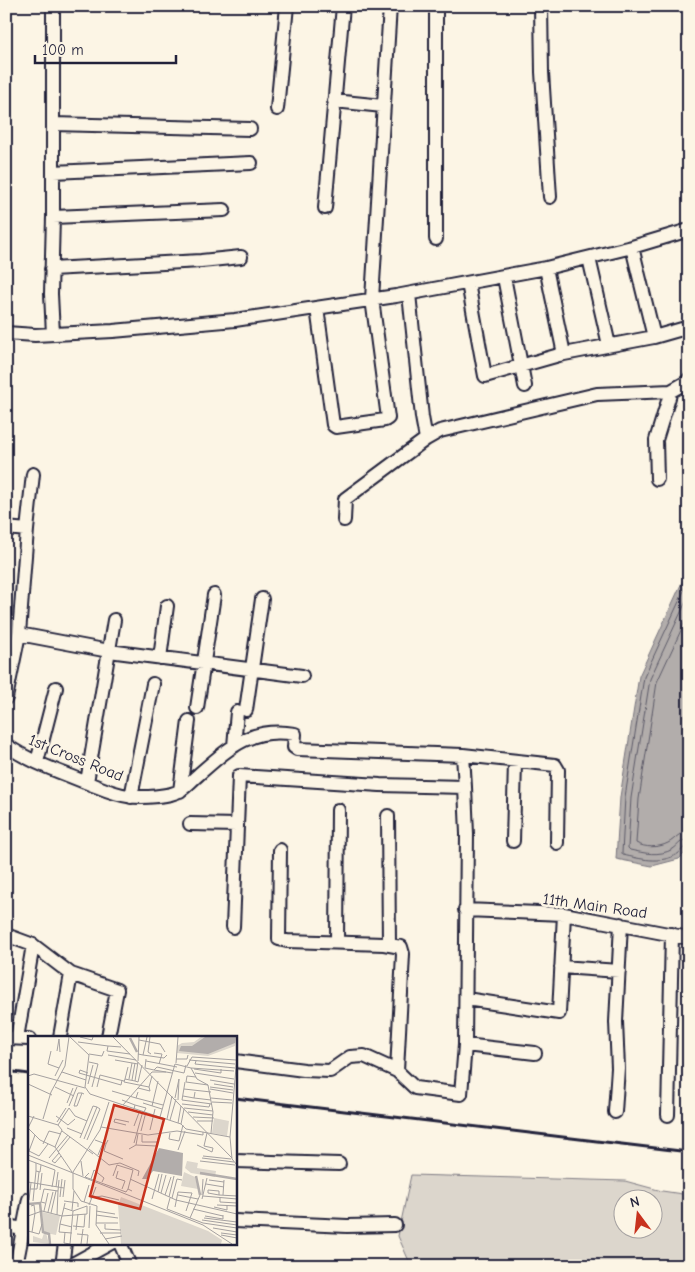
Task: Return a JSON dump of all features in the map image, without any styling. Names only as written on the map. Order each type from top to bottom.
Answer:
[{"type":"street","points":[[53,6],[53,217],[51,270],[53,334]]},
{"type":"street","points":[[277,109],[286,6]]},
{"type":"street","points":[[325,208],[343,6]]},
{"type":"street","points":[[317,308],[333,425],[336,427],[386,420],[388,418],[372,299],[390,6]]},
{"type":"street","points":[[436,6],[436,238]]},
{"type":"street","points":[[541,6],[542,72],[550,197]]},
{"type":"street","points":[[334,101],[383,106]]},
{"type":"street","points":[[53,124],[250,129]]},
{"type":"street","points":[[53,172],[251,163]]},
{"type":"street","points":[[53,217],[224,210]]},
{"type":"street","points":[[6,333],[53,334],[113,331],[227,321],[317,308],[504,277],[589,258],[689,230]]},
{"type":"street","points":[[632,247],[654,337]]},
{"type":"street","points":[[51,270],[241,257]]},
{"type":"street","points":[[589,258],[609,346]]},
{"type":"street","points":[[546,268],[564,354]]},
{"type":"street","points":[[504,277],[525,386]]},
{"type":"street","points":[[468,283],[485,376],[564,354],[654,337],[689,327]]},
{"type":"street","points":[[409,294],[426,439]]},
{"type":"street","points":[[344,520],[345,499],[426,439],[440,431],[592,395],[671,391],[689,379]]},
{"type":"street","points":[[657,479],[656,440],[671,391]]},
{"type":"street","points":[[6,698],[19,634],[33,474]]},
{"type":"street","points":[[6,528],[27,530]]},
{"type":"street","points":[[197,708],[214,595]]},
{"type":"street","points":[[234,746],[251,670],[262,599]]},
{"type":"street","points":[[160,658],[166,606]]},
{"type":"street","points":[[87,782],[114,620]]},
{"type":"street","points":[[19,634],[109,651],[302,676]]},
{"type":"street","points":[[131,797],[153,684]]},
{"type":"street","points":[[37,762],[56,688]]},
{"type":"street","points":[[180,791],[189,721]]},
{"type":"street","name":"1st Cross Road","points":[[6,745],[19,754],[37,762],[117,794],[131,797],[158,796],[180,791],[229,748],[254,735],[279,731],[294,740],[297,749],[463,755],[557,766],[557,844]]},
{"type":"street","points":[[236,1061],[304,1070],[330,1071],[350,1057],[364,1056],[397,1071],[415,1088],[461,1094],[465,1045],[467,834],[463,755]]},
{"type":"street","points":[[514,841],[515,762]]},
{"type":"street","points":[[233,928],[239,776],[380,785],[465,786]]},
{"type":"street","points":[[337,942],[338,810]]},
{"type":"street","points":[[388,816],[389,945]]},
{"type":"street","points":[[190,824],[237,825]]},
{"type":"street","points":[[280,850],[279,938],[401,947],[403,954],[397,1071]]},
{"type":"street","name":"11th Main Road","points":[[465,910],[564,914],[689,938]]},
{"type":"street","points":[[466,1000],[559,1013],[564,914]]},
{"type":"street","points":[[615,1112],[618,1068],[616,1022],[621,924]]},
{"type":"street","points":[[6,934],[33,945],[71,974],[117,990],[108,1036]]},
{"type":"street","points":[[668,1115],[672,934]]},
{"type":"street","points":[[17,1038],[33,945]]},
{"type":"street","points":[[561,967],[619,970]]},
{"type":"street","points":[[60,1036],[71,974]]},
{"type":"street","points":[[465,1045],[535,1053]]},
{"type":"street","points":[[236,1162],[339,1164]]},
{"type":"street","points":[[13,1263],[28,1204]]},
{"type":"street","points":[[236,1221],[347,1226],[395,1225]]},
{"type":"street","points":[[6,1226],[23,1229]]},
{"type":"street","points":[[62,1266],[65,1244]]},
{"type":"street","points":[[69,1266],[110,1244]]},
{"type":"street","points":[[120,1244],[130,1266]]},
{"type":"shaded area","points":[[411,1175],[625,1181],[658,1190],[612,1190],[612,1240],[662,1240],[662,1191],[689,1195],[689,1266],[407,1266],[409,1261],[398,1236]]},
{"type":"water","points":[[689,567],[689,841],[687,851],[679,859],[652,866],[616,859],[620,797],[639,676]]},
{"type":"railway","points":[[6,1071],[28,1074]]},
{"type":"railway","points":[[236,1098],[689,1152]]}]
